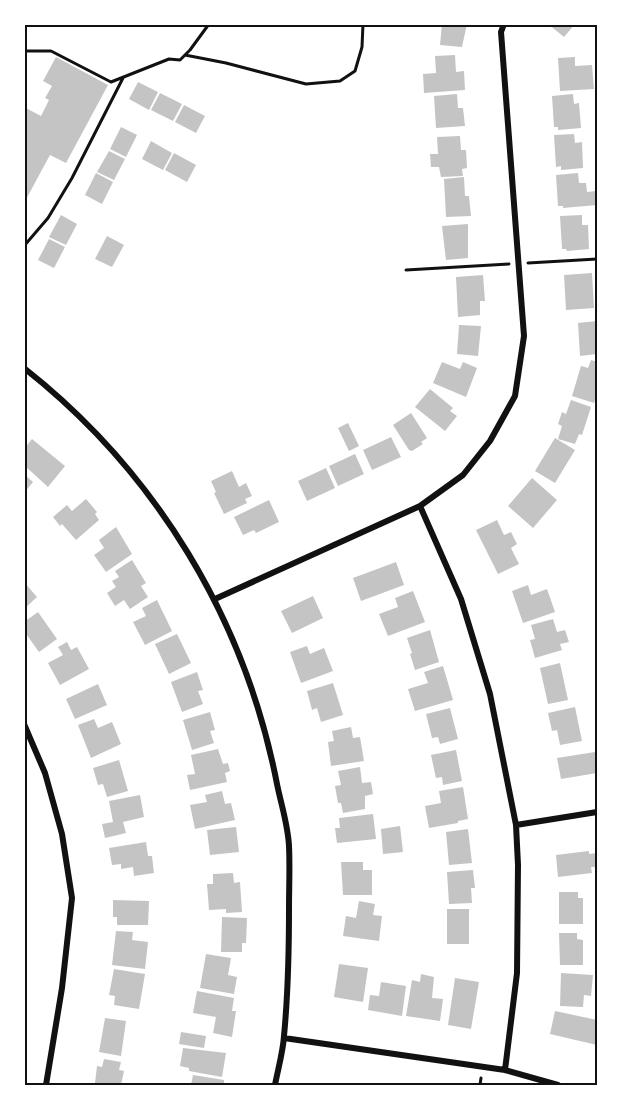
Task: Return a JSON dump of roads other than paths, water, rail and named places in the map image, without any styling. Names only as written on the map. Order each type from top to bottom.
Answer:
[{"type":"street","points":[[215,599],[420,506],[463,475],[490,441],[515,396],[524,336],[501,32],[504,24]]},
{"type":"street","points":[[24,368],[42,381],[100,437],[149,496],[184,545],[215,599],[253,691],[271,752],[289,845],[289,950],[284,1038],[275,1085]]},
{"type":"street","points":[[420,506],[461,599],[490,694],[516,825],[517,973],[505,1070]]},
{"type":"street","points":[[24,724],[45,773],[62,834],[72,898],[62,988],[46,1085]]},
{"type":"street","points":[[516,825],[597,812]]},
{"type":"street","points":[[284,1038],[505,1070],[558,1085]]}]
